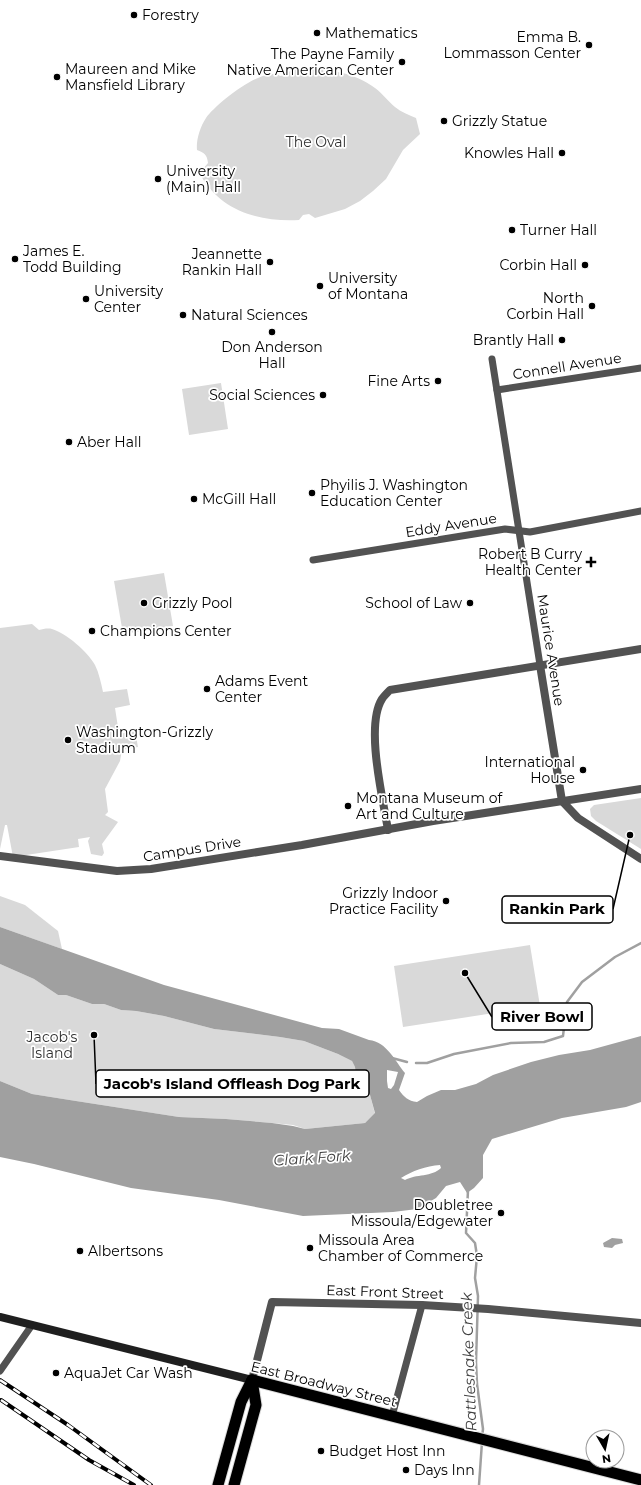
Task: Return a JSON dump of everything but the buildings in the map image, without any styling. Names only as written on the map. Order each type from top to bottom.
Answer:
[{"type":"highway","name":"East Broadway Street","points":[[252,1380],[641,1480]]},
{"type":"highway","points":[[218,1485],[241,1402],[252,1380]]},
{"type":"highway","points":[[234,1485],[256,1405],[252,1380]]},
{"type":"highway","points":[[629,1477],[641,1473]]},
{"type":"main road","name":"East Broadway Street","points":[[0,1317],[252,1380]]},
{"type":"street","name":"Maurice Avenue","points":[[492,358],[518,531],[562,801]]},
{"type":"street","name":"Connell Avenue","points":[[497,390],[641,368]]},
{"type":"street","name":"Eddy Avenue","points":[[313,560],[505,529],[530,532],[641,511]]},
{"type":"street","points":[[388,830],[378,772],[375,735],[378,710],[381,700],[390,690],[641,649]]},
{"type":"street","name":"Campus Drive","points":[[0,856],[117,871],[151,869],[641,789]]},
{"type":"street","points":[[562,801],[576,816],[590,827],[641,859]]},
{"type":"street","name":"East Front Street","points":[[252,1380],[272,1302],[488,1309],[641,1322]]},
{"type":"street","points":[[392,1416],[422,1306]]},
{"type":"street","points":[[0,1371],[32,1325]]},
{"type":"green space","name":"The Oval","points":[[295,69],[326,70],[347,74],[366,82],[378,90],[397,109],[416,118],[420,134],[403,150],[386,179],[360,201],[345,209],[315,218],[309,214],[303,215],[299,220],[269,219],[242,212],[218,197],[208,187],[200,174],[208,163],[205,154],[197,150],[200,129],[211,112],[230,96],[252,81],[263,76],[273,74],[280,76],[286,75]]},
{"type":"green space","points":[[221,383],[228,429],[189,435],[182,389]]},
{"type":"green space","name":"Grizzly Pool","points":[[164,573],[173,626],[123,634],[114,581]]},
{"type":"green space","name":"Washington-Grizzly Stadium","points":[[32,624],[39,630],[52,629],[64,634],[82,649],[95,665],[103,692],[127,689],[130,705],[115,708],[119,734],[135,731],[138,747],[122,750],[120,761],[105,789],[108,812],[105,815],[118,822],[102,844],[104,853],[102,856],[91,854],[88,841],[90,837],[78,839],[79,847],[13,857],[7,825],[5,825],[0,849],[0,628]]},
{"type":"green space","points":[[641,798],[641,849],[596,821],[591,816],[590,809],[594,805]]},
{"type":"green space","points":[[0,896],[25,905],[58,931],[62,949],[0,927]]},
{"type":"green space","points":[[530,945],[540,1006],[403,1027],[394,966]]},
{"type":"green space","name":"Jacob's Island","points":[[0,964],[34,979],[58,995],[66,995],[92,1004],[104,1004],[121,1010],[164,1016],[214,1029],[304,1041],[338,1054],[352,1061],[355,1067],[356,1075],[370,1095],[375,1114],[365,1123],[305,1129],[293,1125],[272,1123],[179,1117],[32,1094],[0,1081]]},
{"type":"water","name":"Clark Fork","points":[[0,927],[164,985],[322,1028],[339,1029],[381,1044],[386,1048],[405,1073],[399,1090],[406,1098],[417,1102],[441,1090],[455,1090],[476,1084],[493,1075],[531,1062],[559,1055],[590,1050],[641,1036],[641,1102],[626,1107],[562,1118],[492,1139],[483,1155],[483,1178],[474,1188],[467,1193],[460,1182],[446,1186],[436,1198],[417,1209],[393,1212],[303,1216],[219,1200],[131,1188],[0,1157],[0,1081],[32,1094],[76,1101],[179,1117],[272,1123],[305,1129],[365,1123],[375,1113],[370,1095],[356,1075],[355,1067],[352,1061],[304,1041],[214,1029],[164,1016],[121,1010],[104,1004],[92,1004],[66,995],[58,995],[34,979],[0,964]],"holes":[[[387,1070],[398,1072],[394,1085],[391,1089],[388,1088]],[[440,1165],[441,1168],[433,1173],[405,1180],[401,1178],[419,1169]]]},
{"type":"water","points":[[612,1238],[622,1239],[623,1243],[615,1245],[612,1248],[604,1247],[603,1243]]},
{"type":"waterway","points":[[416,1063],[427,1063],[454,1054],[511,1043],[544,1042],[563,1036],[567,1002],[582,982],[615,957],[641,943]]},
{"type":"waterway","points":[[392,1058],[407,1062]]},
{"type":"waterway","name":"Rattlesnake Creek","points":[[468,1190],[466,1233],[475,1243],[477,1256],[475,1278],[478,1296],[476,1362],[477,1384],[483,1429],[482,1437]]},
{"type":"waterway","name":"Rattlesnake Creek","points":[[479,1485],[482,1442]]},
{"type":"railway","points":[[0,1380],[68,1425],[151,1485]]},
{"type":"railway","points":[[1,1400],[89,1460],[134,1485]]},
{"type":"place","name":"Forestry","points":[[134,15]]},
{"type":"place","name":"Mathematics","points":[[317,33]]},
{"type":"place","name":"Emma B. Lommasson Center","points":[[589,45]]},
{"type":"place","name":"The Payne Family Native American Center","points":[[402,62]]},
{"type":"place","name":"Maureen and Mike Mansfield Library","points":[[57,77]]},
{"type":"place","name":"Grizzly Statue","points":[[444,121]]},
{"type":"place","name":"Knowles Hall","points":[[562,153]]},
{"type":"place","name":"University (Main) Hall","points":[[158,179]]},
{"type":"place","name":"Turner Hall","points":[[512,230]]},
{"type":"place","name":"James E. Todd Building","points":[[15,259]]},
{"type":"place","name":"Jeannette Rankin Hall","points":[[270,262]]},
{"type":"place","name":"Corbin Hall","points":[[585,265]]},
{"type":"place","name":"University of Montana","points":[[320,286]]},
{"type":"place","name":"University Center","points":[[86,299]]},
{"type":"place","name":"North Corbin Hall","points":[[592,306]]},
{"type":"place","name":"Natural Sciences","points":[[183,315]]},
{"type":"place","name":"Don Anderson Hall","points":[[272,332]]},
{"type":"place","name":"Brantly Hall","points":[[562,340]]},
{"type":"place","name":"Fine Arts","points":[[438,381]]},
{"type":"place","name":"Social Sciences","points":[[323,395]]},
{"type":"place","name":"Aber Hall","points":[[69,442]]},
{"type":"place","name":"Phyilis J. Washington Education Center","points":[[312,493]]},
{"type":"place","name":"McGill Hall","points":[[194,499]]},
{"type":"place","name":"Robert B Curry Health Center","points":[[591,562]]},
{"type":"place","name":"Grizzly Pool","points":[[144,603]]},
{"type":"place","name":"School of Law","points":[[470,603]]},
{"type":"place","name":"Champions Center","points":[[92,631]]},
{"type":"place","name":"Adams Event Center","points":[[207,689]]},
{"type":"place","name":"Washington-Grizzly Stadium","points":[[68,740]]},
{"type":"place","name":"International House","points":[[583,770]]},
{"type":"place","name":"Montana Museum of Art and Culture","points":[[348,806]]},
{"type":"place","name":"Rankin Park","points":[[630,835]]},
{"type":"place","name":"Grizzly Indoor Practice Facility","points":[[446,901]]},
{"type":"place","name":"River Bowl","points":[[465,973]]},
{"type":"place","name":"Jacob's Island Offleash Dog Park","points":[[94,1035]]},
{"type":"place","name":"Doubletree Missoula/Edgewater","points":[[501,1213]]},
{"type":"place","name":"Missoula Area Chamber of Commerce","points":[[310,1248]]},
{"type":"place","name":"Albertsons","points":[[80,1251]]},
{"type":"place","name":"AquaJet Car Wash","points":[[56,1373]]},
{"type":"place","name":"Budget Host Inn","points":[[321,1451]]},
{"type":"place","name":"Days Inn","points":[[406,1470]]}]
